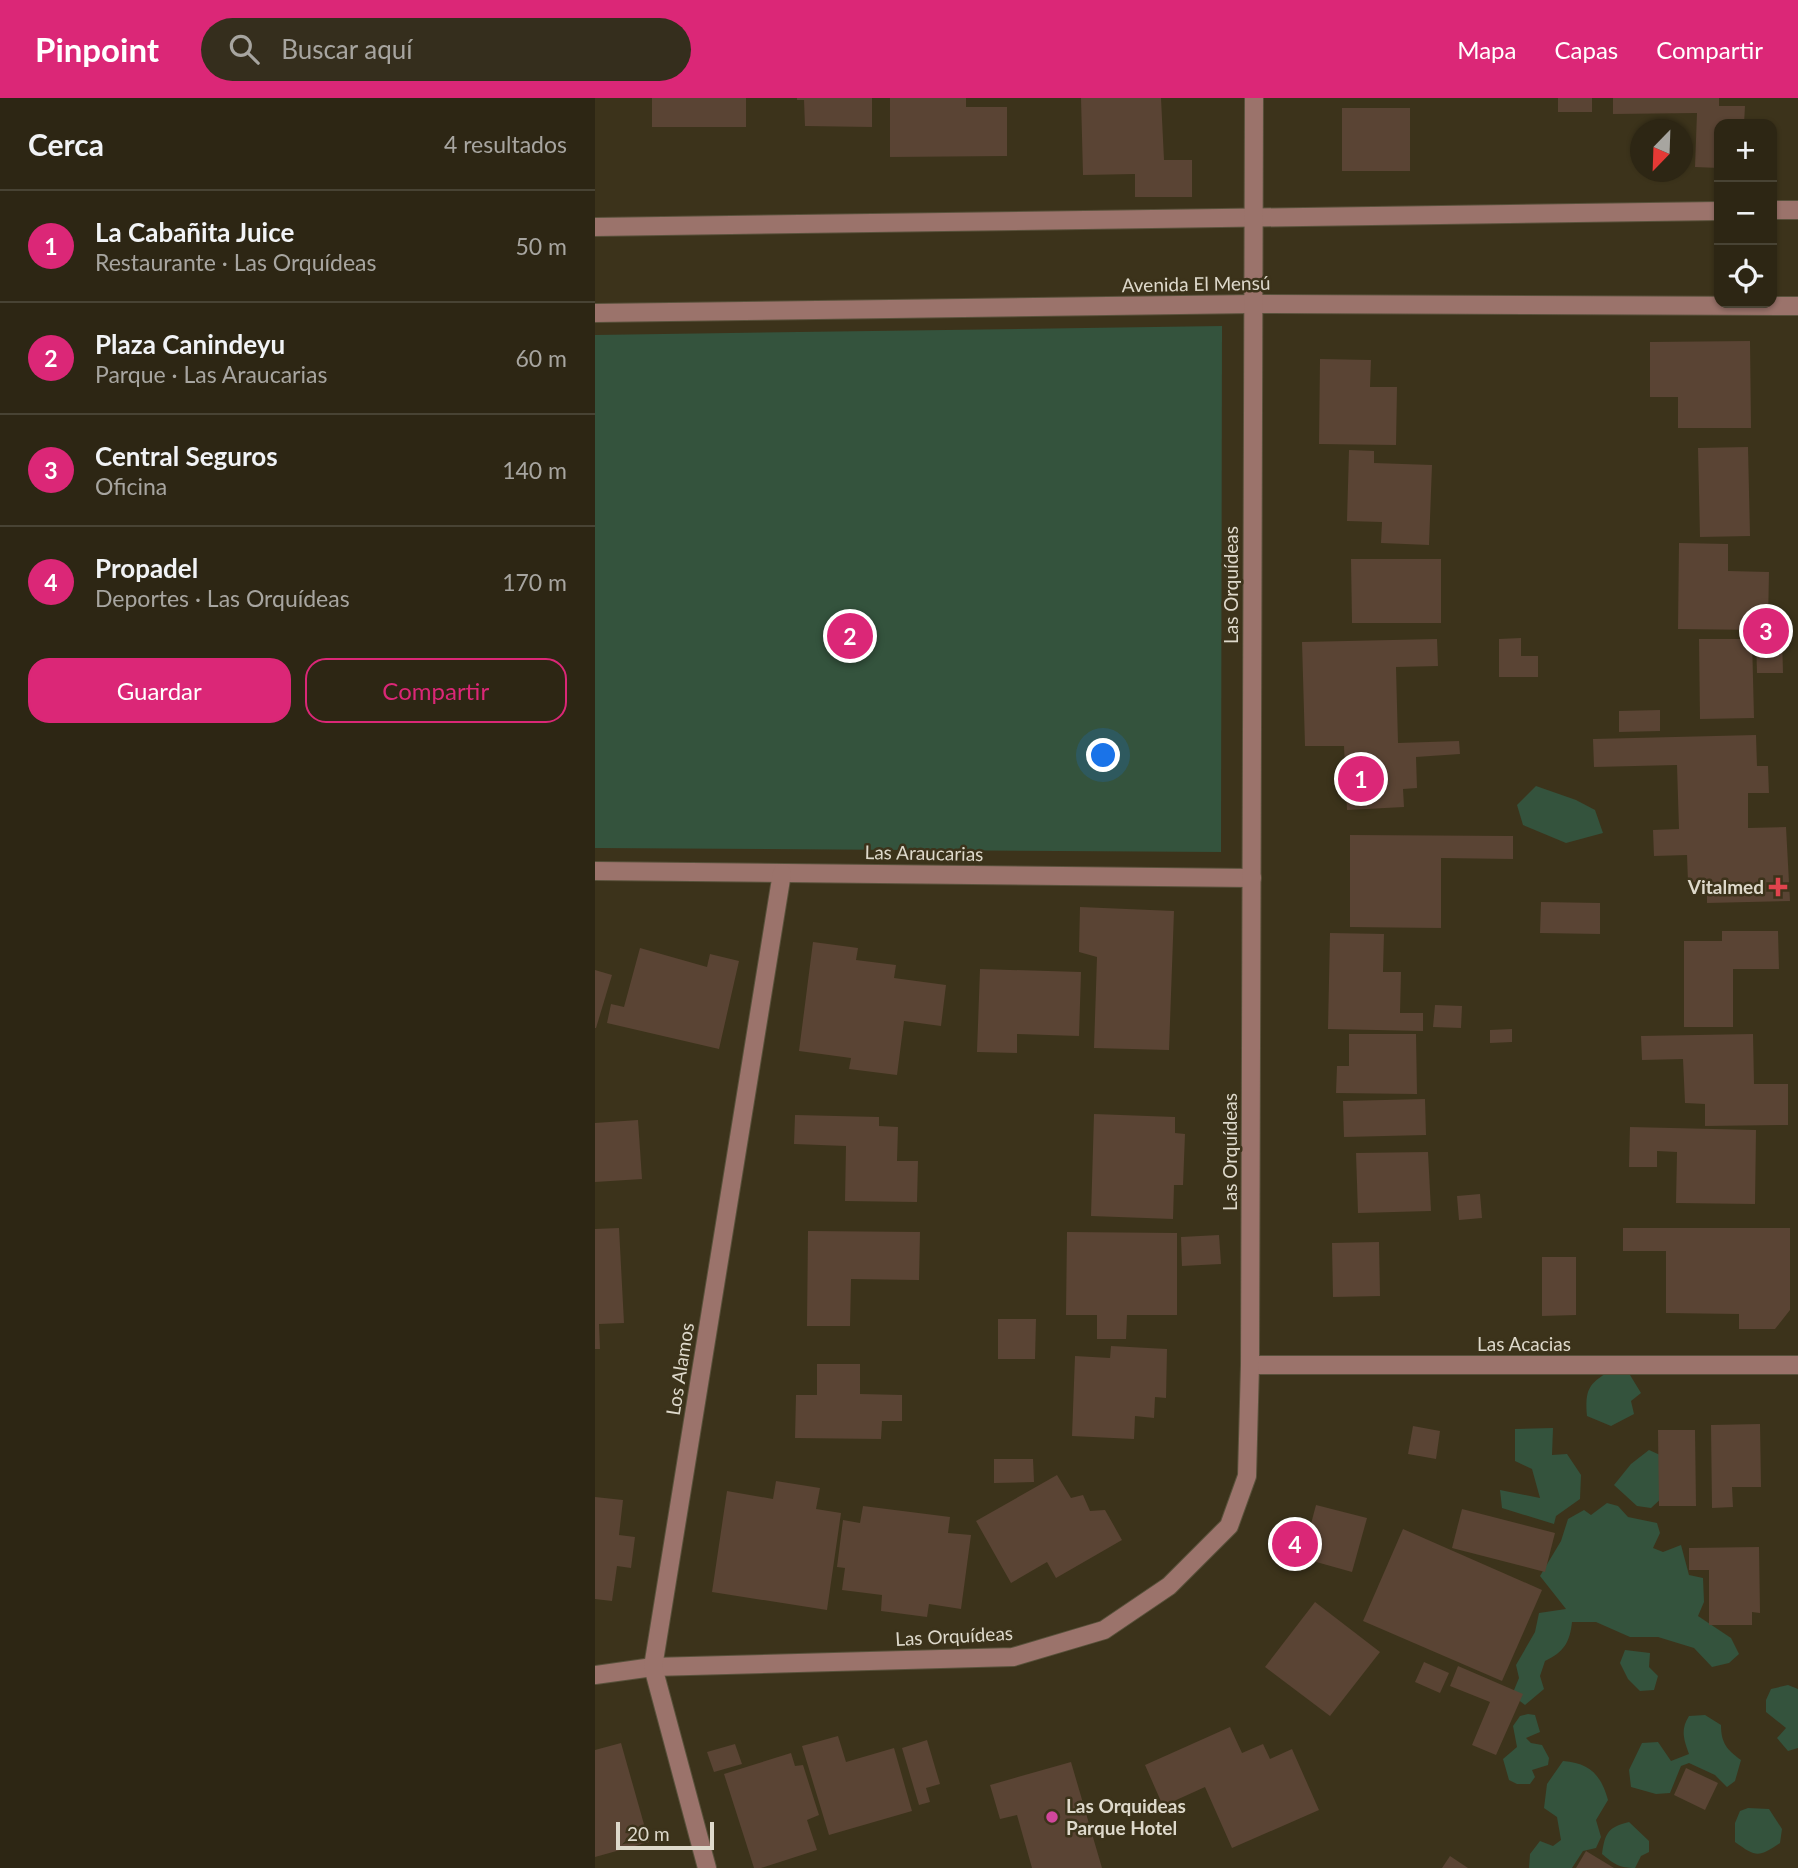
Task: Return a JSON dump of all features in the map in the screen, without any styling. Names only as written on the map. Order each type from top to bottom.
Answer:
[{"type":"street","name":"Las Orquídeas","points":[[595,1675],[653,1667],[1013,1657],[1104,1630],[1169,1586],[1229,1526],[1247,1476],[1250,1365],[1254,98]]},
{"type":"street","points":[[1777,210],[1798,210]]},
{"type":"street","points":[[595,227],[1714,211]]},
{"type":"street","name":"Avenida El Mensú","points":[[595,313],[1253,304],[1798,306]]},
{"type":"street","name":"Las Araucarias","points":[[595,871],[1252,878]]},
{"type":"street","name":"Los Alamos","points":[[707,1868],[653,1667],[782,873]]},
{"type":"street","name":"Las Acacias","points":[[1250,1365],[1798,1365]]},
{"type":"green space","points":[[1222,326],[1221,852],[595,848],[595,335]]},
{"type":"green space","points":[[1536,786],[1576,800],[1595,810],[1603,833],[1566,843],[1523,825],[1517,805]]},
{"type":"green space","points":[[1610,1371],[1630,1375],[1641,1393],[1631,1401],[1634,1414],[1611,1426],[1587,1416],[1589,1389]]},
{"type":"green space","points":[[1553,1428],[1552,1455],[1567,1454],[1581,1475],[1580,1499],[1556,1516],[1554,1524],[1502,1508],[1500,1490],[1540,1498],[1532,1469],[1515,1461],[1515,1429]]},
{"type":"green space","points":[[1649,1450],[1669,1459],[1666,1494],[1651,1508],[1637,1506],[1614,1485],[1631,1464]]},
{"type":"green space","points":[[1607,1503],[1618,1506],[1628,1517],[1657,1523],[1660,1533],[1653,1548],[1663,1552],[1681,1545],[1689,1575],[1703,1578],[1704,1602],[1698,1616],[1731,1638],[1739,1654],[1729,1663],[1712,1667],[1694,1648],[1658,1637],[1630,1637],[1596,1622],[1572,1622],[1565,1646],[1545,1661],[1540,1676],[1544,1689],[1525,1705],[1512,1695],[1519,1678],[1516,1665],[1535,1632],[1539,1613],[1566,1609],[1540,1576],[1561,1541],[1568,1519],[1584,1510],[1591,1515]]},
{"type":"green space","points":[[1625,1650],[1650,1653],[1649,1667],[1658,1676],[1654,1690],[1640,1691],[1628,1679],[1620,1663]]},
{"type":"green space","points":[[1788,1685],[1798,1689],[1798,1748],[1788,1751],[1777,1738],[1786,1728],[1766,1712],[1766,1700],[1771,1689]]},
{"type":"green space","points":[[1535,1715],[1540,1732],[1526,1738],[1531,1743],[1542,1745],[1549,1758],[1548,1765],[1532,1770],[1535,1777],[1530,1784],[1517,1784],[1509,1780],[1503,1759],[1517,1747],[1513,1726],[1520,1716]]},
{"type":"green space","points":[[1705,1715],[1721,1725],[1726,1746],[1741,1760],[1735,1781],[1727,1787],[1715,1775],[1689,1763],[1681,1766],[1670,1793],[1656,1794],[1631,1787],[1629,1770],[1642,1743],[1658,1742],[1671,1761],[1689,1754],[1684,1735],[1686,1721],[1689,1716]]},
{"type":"green space","points":[[1563,1761],[1587,1768],[1602,1784],[1608,1800],[1596,1820],[1601,1837],[1596,1848],[1583,1851],[1572,1868],[1529,1868],[1530,1854],[1540,1841],[1553,1846],[1561,1840],[1557,1817],[1544,1808],[1547,1784]]},
{"type":"green space","points":[[1748,1808],[1769,1809],[1782,1829],[1780,1843],[1757,1854],[1735,1842],[1735,1823],[1740,1811]]},
{"type":"green space","points":[[1629,1822],[1649,1841],[1649,1852],[1641,1856],[1635,1868],[1617,1865],[1602,1854],[1609,1832],[1616,1826]]},
{"type":"building","points":[[652,98],[746,98],[746,127],[652,127]]},
{"type":"building","points":[[797,98],[872,98],[872,127],[805,126],[804,100]]},
{"type":"building","points":[[890,98],[966,98],[966,107],[1007,107],[1007,156],[890,157]]},
{"type":"building","points":[[1081,98],[1161,98],[1164,160],[1192,160],[1192,197],[1135,197],[1135,174],[1083,175]]},
{"type":"building","points":[[1558,98],[1592,98],[1592,112],[1558,112]]},
{"type":"building","points":[[1613,98],[1719,98],[1719,106],[1745,106],[1744,119],[1714,119],[1714,168],[1695,167],[1697,113],[1613,114]]},
{"type":"building","points":[[1342,108],[1410,108],[1410,171],[1342,171]]},
{"type":"building","points":[[1750,341],[1751,428],[1678,428],[1678,397],[1650,397],[1650,342]]},
{"type":"building","points":[[1320,359],[1371,360],[1370,387],[1397,387],[1396,445],[1319,444]]},
{"type":"building","points":[[1748,447],[1750,536],[1700,537],[1698,448]]},
{"type":"building","points":[[1349,450],[1374,451],[1374,463],[1432,465],[1429,545],[1381,543],[1382,522],[1347,521]]},
{"type":"building","points":[[1679,543],[1728,544],[1728,571],[1769,572],[1768,622],[1759,622],[1760,630],[1678,629]]},
{"type":"building","points":[[1351,559],[1441,559],[1441,623],[1352,623]]},
{"type":"building","points":[[1521,638],[1521,656],[1538,656],[1538,677],[1499,677],[1499,639]]},
{"type":"building","points":[[1756,638],[1782,638],[1783,673],[1757,673]]},
{"type":"building","points":[[1437,639],[1438,666],[1396,667],[1398,743],[1459,741],[1460,754],[1416,757],[1417,788],[1403,789],[1404,807],[1347,810],[1344,746],[1305,746],[1302,642]]},
{"type":"building","points":[[1699,639],[1752,639],[1754,718],[1700,719]]},
{"type":"building","points":[[1660,710],[1660,731],[1619,732],[1619,711]]},
{"type":"building","points":[[1756,735],[1757,766],[1768,766],[1769,793],[1748,793],[1748,828],[1786,827],[1790,901],[1707,903],[1707,882],[1688,882],[1687,855],[1654,856],[1653,830],[1679,829],[1677,765],[1594,767],[1593,739]]},
{"type":"building","points":[[1350,835],[1513,836],[1513,859],[1441,858],[1441,928],[1350,927]]},
{"type":"building","points":[[1541,902],[1600,903],[1600,934],[1540,933]]},
{"type":"building","points":[[1080,907],[1174,911],[1169,1050],[1094,1048],[1097,957],[1079,952]]},
{"type":"building","points":[[1722,931],[1778,931],[1779,969],[1733,969],[1733,1027],[1684,1027],[1684,941],[1722,941]]},
{"type":"building","points":[[1330,933],[1384,934],[1383,972],[1401,972],[1400,1013],[1423,1013],[1423,1031],[1328,1029]]},
{"type":"building","points":[[813,942],[858,948],[856,960],[896,965],[894,978],[946,985],[941,1026],[904,1021],[897,1075],[849,1069],[851,1058],[799,1051]]},
{"type":"building","points":[[640,948],[707,967],[710,954],[739,961],[719,1049],[607,1023],[611,1004],[624,1007]]},
{"type":"building","points":[[980,969],[1081,972],[1079,1036],[1017,1034],[1017,1053],[977,1052]]},
{"type":"building","points":[[595,970],[612,975],[596,1028],[595,1028]]},
{"type":"building","points":[[1435,1005],[1462,1006],[1461,1028],[1433,1027]]},
{"type":"building","points":[[1512,1029],[1512,1042],[1490,1043],[1490,1030]]},
{"type":"building","points":[[1349,1034],[1416,1034],[1417,1094],[1336,1093],[1337,1066],[1349,1066]]},
{"type":"building","points":[[1753,1034],[1754,1084],[1788,1084],[1788,1125],[1705,1126],[1705,1104],[1685,1103],[1683,1059],[1642,1060],[1641,1036]]},
{"type":"building","points":[[1425,1099],[1426,1135],[1344,1137],[1343,1101]]},
{"type":"building","points":[[1094,1114],[1175,1117],[1175,1133],[1185,1134],[1183,1185],[1174,1185],[1173,1219],[1091,1216]]},
{"type":"building","points":[[795,1115],[879,1117],[879,1126],[898,1127],[897,1161],[918,1161],[917,1202],[845,1201],[846,1146],[794,1144]]},
{"type":"building","points":[[638,1120],[642,1179],[595,1182],[595,1123]]},
{"type":"building","points":[[1630,1127],[1756,1130],[1755,1204],[1676,1203],[1677,1152],[1657,1151],[1657,1167],[1629,1167]]},
{"type":"building","points":[[1428,1152],[1431,1211],[1358,1213],[1356,1153]]},
{"type":"building","points":[[1480,1194],[1482,1218],[1459,1220],[1457,1196]]},
{"type":"building","points":[[619,1228],[624,1323],[599,1324],[600,1349],[595,1349],[595,1229]]},
{"type":"building","points":[[1623,1228],[1790,1228],[1790,1310],[1775,1329],[1739,1329],[1739,1314],[1666,1313],[1666,1251],[1623,1251]]},
{"type":"building","points":[[808,1231],[920,1232],[919,1280],[851,1279],[850,1326],[807,1326]]},
{"type":"building","points":[[1067,1232],[1177,1233],[1177,1315],[1127,1315],[1126,1339],[1097,1339],[1097,1315],[1066,1315]]},
{"type":"building","points":[[1219,1235],[1221,1264],[1182,1266],[1181,1237]]},
{"type":"building","points":[[1379,1242],[1380,1296],[1333,1297],[1332,1243]]},
{"type":"building","points":[[1542,1257],[1576,1257],[1576,1315],[1542,1316]]},
{"type":"building","points":[[998,1319],[1036,1319],[1035,1359],[998,1359]]},
{"type":"building","points":[[1111,1346],[1167,1349],[1166,1398],[1155,1397],[1154,1418],[1135,1416],[1134,1439],[1072,1436],[1075,1356],[1110,1358]]},
{"type":"building","points":[[817,1364],[860,1364],[860,1394],[902,1395],[902,1421],[882,1421],[881,1439],[795,1438],[796,1395],[817,1395]]},
{"type":"building","points":[[1760,1424],[1761,1487],[1732,1487],[1733,1507],[1712,1508],[1711,1425]]},
{"type":"building","points":[[1413,1426],[1440,1431],[1436,1459],[1408,1454]]},
{"type":"building","points":[[1658,1430],[1695,1430],[1696,1506],[1659,1506]]},
{"type":"building","points":[[994,1459],[1033,1459],[1034,1482],[994,1483]]},
{"type":"building","points":[[1057,1475],[1071,1498],[1083,1495],[1090,1511],[1105,1510],[1122,1540],[1056,1578],[1047,1562],[1011,1583],[976,1521]]},
{"type":"building","points":[[776,1481],[820,1488],[816,1509],[841,1513],[827,1610],[712,1592],[727,1491],[773,1499]]},
{"type":"building","points":[[595,1497],[623,1500],[619,1535],[635,1537],[631,1568],[617,1566],[612,1601],[595,1599]]},
{"type":"building","points":[[1316,1505],[1367,1518],[1352,1572],[1302,1558]]},
{"type":"building","points":[[863,1506],[950,1517],[948,1533],[971,1535],[961,1609],[929,1604],[927,1617],[881,1611],[882,1595],[842,1590],[845,1568],[837,1567],[843,1520],[860,1523]]},
{"type":"building","points":[[1462,1509],[1555,1533],[1545,1572],[1452,1548]]},
{"type":"building","points":[[1403,1529],[1542,1590],[1502,1681],[1363,1621]]},
{"type":"building","points":[[1759,1547],[1760,1613],[1752,1612],[1752,1625],[1709,1625],[1709,1570],[1689,1570],[1689,1548]]},
{"type":"building","points":[[1315,1602],[1380,1652],[1330,1716],[1265,1667]]},
{"type":"building","points":[[1424,1662],[1449,1673],[1440,1693],[1415,1682]]},
{"type":"building","points":[[1458,1666],[1523,1694],[1496,1755],[1472,1745],[1490,1702],[1450,1686]]},
{"type":"building","points":[[1230,1727],[1242,1753],[1263,1744],[1270,1759],[1292,1749],[1319,1810],[1232,1848],[1205,1787],[1163,1806],[1145,1765]]},
{"type":"building","points":[[838,1736],[846,1762],[894,1748],[912,1811],[829,1835],[802,1746]]},
{"type":"building","points":[[927,1740],[940,1784],[926,1788],[930,1802],[919,1805],[902,1748]]},
{"type":"building","points":[[621,1743],[649,1842],[595,1857],[595,1750]]},
{"type":"building","points":[[735,1744],[742,1764],[714,1772],[707,1752]]},
{"type":"building","points":[[791,1753],[795,1766],[803,1765],[819,1815],[807,1820],[817,1850],[754,1868],[724,1774]]},
{"type":"building","name":"Las Orquideas Parque Hotel","points":[[1071,1762],[1102,1868],[1032,1868],[1017,1815],[1000,1819],[990,1785]]},
{"type":"building","points":[[1686,1768],[1718,1783],[1705,1810],[1674,1795]]},
{"type":"building","points":[[1586,1851],[1614,1868],[1576,1868]]},
{"type":"building","points":[[1450,1856],[1468,1868],[1442,1868]]},
{"type":"place","name":"Central Seguros","points":[[1766,631]]},
{"type":"place","name":"Plaza Canindeyu","points":[[850,636]]},
{"type":"place","name":"La Cabañita Juice","points":[[1361,779]]},
{"type":"place","name":"Vitalmed","points":[[1778,887]]},
{"type":"place","name":"Propadel","points":[[1295,1544]]},
{"type":"place","name":"Las Orquideas Parque Hotel","points":[[1052,1817]]}]
